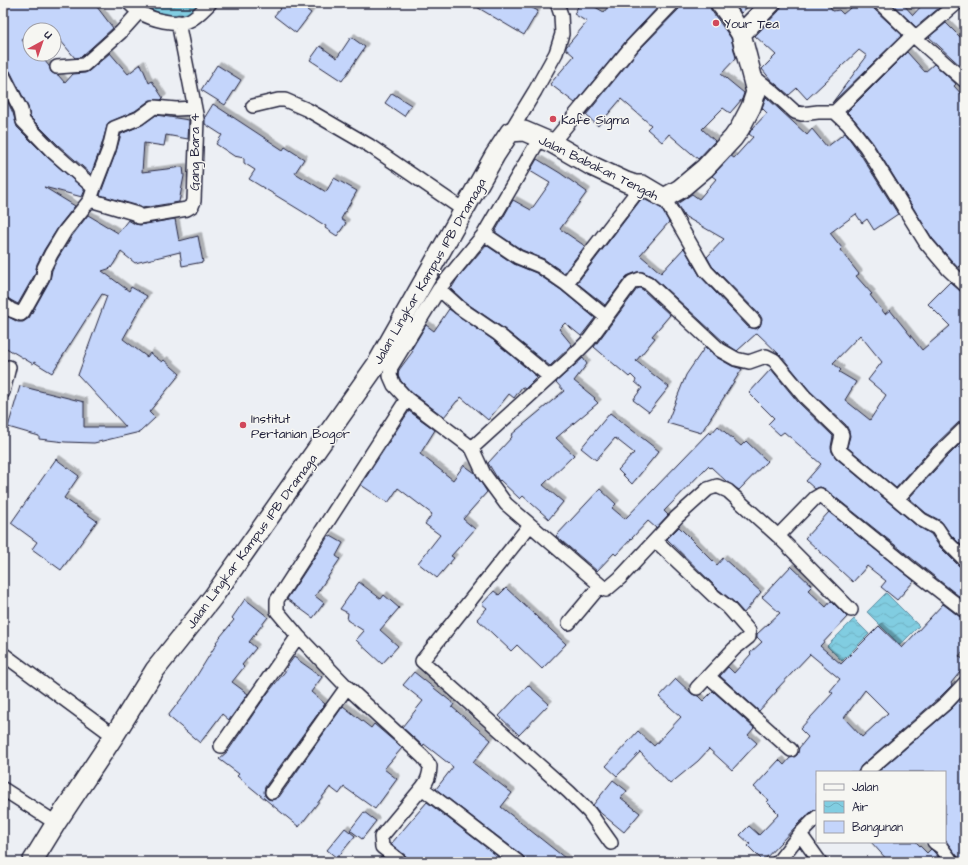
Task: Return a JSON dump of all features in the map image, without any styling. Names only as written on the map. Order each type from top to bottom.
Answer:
[{"type":"street","points":[[129,3],[139,12],[159,19],[178,22],[189,20],[202,12],[210,3]]},
{"type":"street","points":[[510,132],[556,53],[562,34],[561,15],[557,3]]},
{"type":"street","points":[[673,3],[546,141],[484,234],[439,289],[391,367],[390,376],[394,385],[407,399],[472,448],[484,474],[506,504],[606,590],[620,578],[678,517],[708,489],[717,486],[728,491],[778,536],[851,610]]},
{"type":"street","name":"Jalan Babakan Tengah","points":[[510,132],[524,131],[626,182],[642,185],[664,198],[680,189],[700,172],[736,134],[751,107],[756,92],[741,34],[720,3]]},
{"type":"street","points":[[741,34],[771,3]]},
{"type":"street","points":[[880,3],[914,37],[965,81]]},
{"type":"street","points":[[835,112],[914,37],[957,3]]},
{"type":"street","points":[[56,67],[84,65],[121,32],[139,12]]},
{"type":"street","name":"Gang Bara 4","points":[[3,75],[21,110],[23,121],[92,194],[137,214],[139,217],[187,209],[192,206],[194,201],[196,119],[178,22]]},
{"type":"street","points":[[753,76],[795,112],[802,114],[835,112],[848,124],[866,147],[926,243],[949,270],[965,285]]},
{"type":"street","points":[[253,106],[278,100],[285,100],[308,110],[370,146],[464,210]]},
{"type":"street","points":[[3,304],[18,313],[21,314],[23,312],[43,276],[44,268],[51,254],[65,231],[92,194],[109,149],[114,128],[139,118],[154,107],[176,109],[194,108]]},
{"type":"street","name":"Jalan Lingkar Kampus IPB Dramaga","points":[[32,862],[155,670],[213,597],[377,364],[495,155],[510,132]]},
{"type":"street","points":[[566,284],[642,185]]},
{"type":"street","points":[[664,198],[706,272],[754,321]]},
{"type":"street","points":[[484,234],[518,257],[540,266],[566,284],[606,317]]},
{"type":"street","points":[[472,448],[589,340],[632,282],[640,279],[648,283],[720,350],[736,359],[749,362],[766,356],[774,360],[804,396],[840,431],[842,435],[839,448],[841,452],[922,520],[937,528],[945,540],[965,560]]},
{"type":"street","points":[[439,289],[460,308],[498,334],[550,377]]},
{"type":"street","points":[[3,392],[9,367]]},
{"type":"street","points":[[401,862],[382,847],[381,837],[428,781],[430,766],[423,757],[347,687],[298,636],[277,611],[277,600],[407,399]]},
{"type":"street","points":[[897,499],[965,428]]},
{"type":"street","points":[[778,536],[815,498],[820,495],[965,611]]},
{"type":"street","points":[[530,525],[422,660],[569,792],[589,812],[611,843]]},
{"type":"street","points":[[656,541],[714,596],[728,606],[749,631],[749,637],[734,649],[697,688]]},
{"type":"street","points":[[569,623],[600,586]]},
{"type":"street","points":[[221,746],[298,636]]},
{"type":"street","points":[[3,654],[114,736]]},
{"type":"street","points":[[708,676],[791,750]]},
{"type":"street","points":[[272,792],[347,687]]},
{"type":"street","points":[[868,771],[964,688]]},
{"type":"street","points":[[422,788],[518,862]]},
{"type":"street","points":[[3,789],[56,823]]},
{"type":"street","points":[[778,862],[800,834],[816,818]]},
{"type":"street","points":[[800,834],[820,862]]},
{"type":"street","points":[[935,843],[952,862]]},
{"type":"water","points":[[143,3],[205,3],[187,16],[176,18],[160,14]]},
{"type":"water","points":[[886,593],[919,626],[900,645],[867,612]]},
{"type":"water","points":[[854,619],[869,634],[842,661],[827,646]]},
{"type":"building","points":[[3,3],[94,3],[113,28],[81,57],[75,58],[62,42],[62,22],[22,22],[22,62],[46,62],[51,72],[58,75],[65,83],[73,74],[85,73],[89,71],[110,53],[128,74],[141,64],[149,83],[152,81],[163,98],[161,100],[150,100],[135,111],[108,123],[91,174],[58,145],[30,117],[28,107],[10,71],[3,67]]},
{"type":"building","points":[[285,3],[298,3],[311,13],[296,33],[274,16]]},
{"type":"building","points":[[470,3],[523,3],[538,11],[524,35]]},
{"type":"building","points":[[580,3],[588,3],[604,12],[611,3],[637,3],[643,8],[648,3],[662,3],[626,41],[575,103],[550,84],[574,56],[566,49],[566,47],[587,22],[574,14]]},
{"type":"building","points":[[681,3],[709,3],[711,10],[731,38],[736,58],[721,74],[744,93],[742,99],[730,113],[723,108],[702,129],[715,141],[698,159],[669,134],[662,142],[647,129],[651,125],[621,99],[598,126],[586,115],[638,51],[679,9]]},
{"type":"building","points":[[734,3],[752,3],[741,13]]},
{"type":"building","points":[[783,3],[827,3],[833,11],[839,10],[843,14],[856,3],[872,3],[874,9],[902,35],[832,103],[867,56],[859,50],[807,99],[797,88],[789,95],[771,80],[762,69],[776,55],[755,36],[779,11]]},
{"type":"building","points":[[891,3],[902,3],[913,15],[924,3],[945,3],[916,27]]},
{"type":"building","points":[[946,23],[965,42],[965,70],[929,37]]},
{"type":"building","points":[[351,37],[365,47],[342,81],[310,60],[320,46],[337,58]]},
{"type":"building","points":[[907,52],[925,72],[934,64],[956,84],[954,86],[965,98],[965,262],[958,268],[932,238],[873,143],[847,112]]},
{"type":"building","points":[[217,65],[241,80],[225,105],[201,90]]},
{"type":"building","points":[[3,92],[13,113],[17,127],[47,157],[85,190],[82,197],[44,187],[75,206],[59,226],[44,250],[37,264],[35,274],[18,304],[3,296]]},
{"type":"building","points":[[392,93],[411,105],[404,116],[385,103]]},
{"type":"building","points":[[766,97],[807,135],[812,129],[827,147],[845,133],[859,152],[898,214],[874,230],[867,219],[862,223],[856,214],[830,233],[842,248],[840,250],[859,274],[856,276],[872,294],[870,295],[885,314],[890,310],[922,350],[950,326],[928,304],[950,282],[960,291],[965,293],[965,420],[959,422],[933,447],[896,488],[847,447],[850,436],[846,425],[810,391],[782,357],[757,333],[737,351],[725,343],[653,277],[643,272],[637,272],[626,277],[605,305],[577,283],[642,198],[661,208],[669,222],[640,255],[661,273],[684,248],[700,276],[748,327],[756,329],[760,326],[762,319],[760,315],[712,266],[707,257],[724,239],[684,216],[677,204],[692,194],[699,199],[716,179],[712,176],[731,156],[734,158],[753,137],[749,134],[767,113],[762,108]],"holes":[[[860,335],[882,362],[868,380],[886,395],[870,420],[845,400],[856,382],[839,372],[841,370],[833,363]]]},
{"type":"building","points":[[213,104],[283,150],[285,147],[304,159],[295,173],[326,192],[334,178],[357,191],[341,219],[346,223],[337,236],[325,228],[326,226],[249,179],[255,170],[244,163],[244,158],[234,156],[216,144],[222,135],[205,124],[205,117]]},
{"type":"building","points":[[156,115],[189,120],[188,139],[166,135],[164,146],[144,143],[142,172],[183,167],[184,176],[179,202],[142,208],[100,195],[121,134],[142,125]]},
{"type":"building","points":[[537,159],[587,192],[560,229],[585,246],[564,273],[544,259],[522,250],[495,232],[513,200],[531,210],[550,183],[530,171]]},
{"type":"building","points":[[88,215],[118,233],[128,220],[140,225],[175,219],[179,241],[198,236],[203,262],[182,266],[180,252],[135,263],[121,252],[111,268],[102,271],[129,291],[131,287],[147,296],[123,339],[147,357],[150,353],[162,362],[164,360],[180,374],[149,412],[155,418],[140,432],[94,443],[39,439],[39,436],[8,427],[20,386],[84,402],[84,427],[126,427],[78,375],[107,296],[102,294],[52,373],[34,362],[33,364],[3,346],[3,314],[18,322],[23,322],[29,318],[50,280],[52,270],[58,258]]},
{"type":"building","points":[[486,245],[514,264],[536,273],[561,290],[595,318],[581,336],[565,323],[559,329],[572,345],[550,366],[503,328],[465,302],[451,289],[457,279]]},
{"type":"building","points":[[640,288],[670,315],[652,336],[655,338],[636,361],[669,387],[649,412],[633,400],[642,388],[635,382],[636,380],[631,375],[629,377],[594,347],[637,289]]},
{"type":"building","points":[[449,309],[493,340],[537,377],[525,389],[522,387],[514,398],[509,394],[488,420],[461,397],[444,417],[411,392],[401,381],[398,375],[399,370],[413,351],[411,350],[426,325],[434,331]]},
{"type":"building","points":[[705,347],[716,357],[732,366],[742,369],[701,433],[667,423],[686,375]]},
{"type":"building","points":[[583,358],[587,364],[574,381],[595,398],[594,399],[598,403],[556,438],[574,455],[543,485],[563,502],[549,519],[523,496],[520,499],[500,480],[499,481],[488,463],[512,437],[511,435],[564,391],[556,382]]},
{"type":"building","points":[[771,369],[798,402],[833,436],[831,447],[836,458],[917,526],[931,534],[939,546],[959,566],[965,568],[965,601],[825,489],[820,487],[815,489],[806,481],[821,464],[784,432],[780,435],[768,424],[774,418],[749,393]]},
{"type":"building","points":[[409,411],[435,430],[420,454],[453,480],[464,465],[475,473],[487,492],[463,519],[475,529],[451,556],[454,558],[437,578],[418,563],[440,535],[425,524],[432,514],[398,488],[388,503],[361,485]]},
{"type":"building","points":[[610,413],[659,451],[632,484],[618,470],[634,453],[615,438],[596,460],[581,448]]},
{"type":"building","points":[[718,426],[741,446],[746,441],[767,461],[739,490],[708,466],[664,511],[668,515],[656,528],[648,521],[616,555],[614,553],[597,571],[556,536],[600,489],[616,504],[612,508],[625,519],[709,432],[711,434]]},
{"type":"building","points":[[965,439],[965,549],[951,535],[941,521],[926,513],[909,498]]},
{"type":"building","points":[[56,459],[79,476],[64,498],[97,521],[61,570],[32,549],[37,542],[11,523]]},
{"type":"building","points":[[829,512],[914,581],[897,600],[881,587],[886,581],[867,566],[853,582],[805,538]]},
{"type":"building","points":[[679,527],[717,565],[723,558],[761,592],[744,613],[667,539]]},
{"type":"building","points":[[329,535],[343,543],[336,556],[340,559],[315,596],[324,603],[313,618],[287,599]]},
{"type":"building","points":[[791,566],[812,586],[808,590],[826,607],[831,601],[847,617],[820,646],[841,664],[879,626],[902,648],[943,604],[965,619],[965,649],[959,656],[965,661],[965,666],[951,683],[952,685],[940,697],[861,766],[858,771],[816,771],[816,809],[812,811],[798,824],[763,861],[748,846],[750,844],[740,835],[749,826],[759,835],[779,814],[767,802],[769,800],[754,787],[779,760],[784,765],[790,758],[797,755],[799,748],[808,737],[800,729],[833,693],[830,691],[840,679],[810,654],[776,690],[777,691],[759,711],[720,676],[728,667],[734,673],[751,654],[750,653],[762,642],[757,637],[757,634],[780,613],[762,597]],"holes":[[[865,690],[888,713],[862,737],[844,718]]]},
{"type":"building","points":[[359,582],[381,599],[384,595],[399,608],[380,630],[398,646],[382,664],[356,640],[364,631],[347,620],[348,613],[340,609]]},
{"type":"building","points":[[506,588],[566,644],[542,669],[517,645],[511,651],[477,619],[487,608],[482,604],[494,591],[499,595]]},
{"type":"building","points":[[245,599],[268,617],[249,642],[256,648],[242,665],[244,667],[232,682],[248,694],[229,720],[222,714],[200,743],[168,716],[188,690],[217,643],[216,642],[234,620],[232,618]]},
{"type":"building","points":[[294,657],[322,677],[311,692],[325,704],[265,787],[265,796],[272,800],[279,797],[343,706],[371,728],[374,724],[402,748],[384,769],[397,779],[375,809],[344,787],[339,794],[330,787],[299,827],[237,776],[239,774],[219,759],[228,751]]},
{"type":"building","points":[[414,672],[454,704],[452,707],[491,740],[473,763],[512,793],[501,807],[570,862],[526,862],[523,856],[436,789],[453,767],[424,744],[423,746],[402,727],[423,701],[403,685]]},
{"type":"building","points":[[676,679],[692,694],[698,696],[703,701],[713,691],[754,728],[748,735],[757,743],[732,770],[709,749],[698,761],[670,784],[640,752],[617,776],[606,766],[638,731],[654,746],[681,717],[659,697]]},
{"type":"building","points":[[528,685],[549,704],[519,735],[499,716]]},
{"type":"building","points":[[963,696],[965,698],[965,862],[960,862],[946,841],[946,771],[879,771],[951,709]]},
{"type":"building","points":[[613,780],[627,791],[621,798],[640,813],[624,832],[593,805]]},
{"type":"building","points":[[427,802],[505,862],[409,862],[406,856],[391,844]]},
{"type":"building","points":[[364,812],[376,821],[362,839],[350,830]]},
{"type":"building","points":[[345,828],[355,836],[337,858],[327,850]]},
{"type":"building","points":[[872,843],[917,843],[927,853],[931,849],[942,862],[889,862]]},
{"type":"building","points":[[381,857],[388,862],[377,862]]},
{"type":"place","name":"Your Tea","points":[[716,23]]},
{"type":"place","name":"Kafe Sigma","points":[[553,119]]},
{"type":"place","name":"Institut Pertanian Bogor","points":[[243,425]]}]
